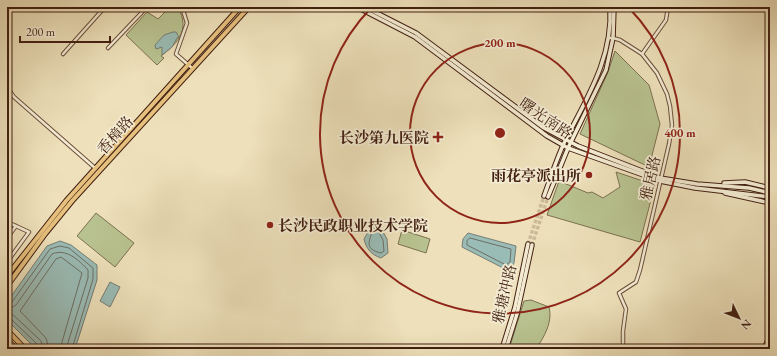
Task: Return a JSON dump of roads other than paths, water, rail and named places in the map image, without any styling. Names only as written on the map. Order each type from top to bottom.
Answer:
[{"type":"highway","points":[[768,349],[770,344]]},
{"type":"main road","name":"香樟路","points":[[7,286],[58,217],[248,7]]},
{"type":"main road","name":"曙光南路","points":[[357,7],[415,37],[547,136],[568,148],[660,179],[712,190],[770,197]]},
{"type":"main road","name":"曙光南路","points":[[365,7],[416,33],[544,128],[570,142],[660,179],[749,188],[770,193]]},
{"type":"main road","points":[[610,7],[611,38],[599,76],[563,145],[546,196],[570,142],[604,77],[610,56],[614,7]]},
{"type":"main road","name":"香樟路","points":[[7,276],[55,213],[238,8]]},
{"type":"main road","points":[[713,184],[740,182],[770,188]]},
{"type":"main road","points":[[712,190],[770,203]]},
{"type":"main road","name":"雅塘冲路","points":[[502,349],[515,307],[530,244],[517,314],[506,349]]},
{"type":"main road","points":[[7,330],[25,349]]},
{"type":"main road","points":[[764,349],[770,335]]},
{"type":"main road","points":[[7,340],[16,349]]},
{"type":"street","points":[[63,54],[105,7]]},
{"type":"street","points":[[108,48],[147,7]]},
{"type":"street","points":[[182,7],[187,23],[176,54],[192,68]]},
{"type":"street","points":[[642,54],[666,20],[668,7]]},
{"type":"street","name":"雅居路","points":[[611,38],[642,54],[657,73],[667,94],[670,106],[671,134],[636,282],[620,293],[626,310],[623,331],[623,349]]},
{"type":"street","points":[[7,87],[14,97],[95,168]]},
{"type":"street","points":[[7,223],[29,232],[7,261],[14,266]]},
{"type":"street","points":[[7,238],[16,226]]},
{"type":"water","points":[[176,32],[179,37],[172,47],[162,55],[162,47],[156,49],[155,45],[164,35]]},
{"type":"water","points":[[378,223],[387,239],[388,253],[381,258],[370,251],[366,246],[364,239],[368,232],[369,226]]},
{"type":"water","points":[[468,233],[516,246],[514,263],[509,271],[462,247],[463,239]]},
{"type":"water","points":[[60,241],[71,245],[97,265],[97,280],[75,349],[36,349],[7,320],[7,302],[47,246]]},
{"type":"water","points":[[110,282],[120,287],[110,307],[100,301]]},
{"type":"tunnel","points":[[528,244],[544,196]]},
{"type":"tunnel","points":[[532,245],[548,197]]},
{"type":"place","name":"长沙第九医院","points":[[438,137]]},
{"type":"place","name":"雨花亭派出所","points":[[589,175]]},
{"type":"place","name":"长沙民政职业技术学院","points":[[270,225]]}]
